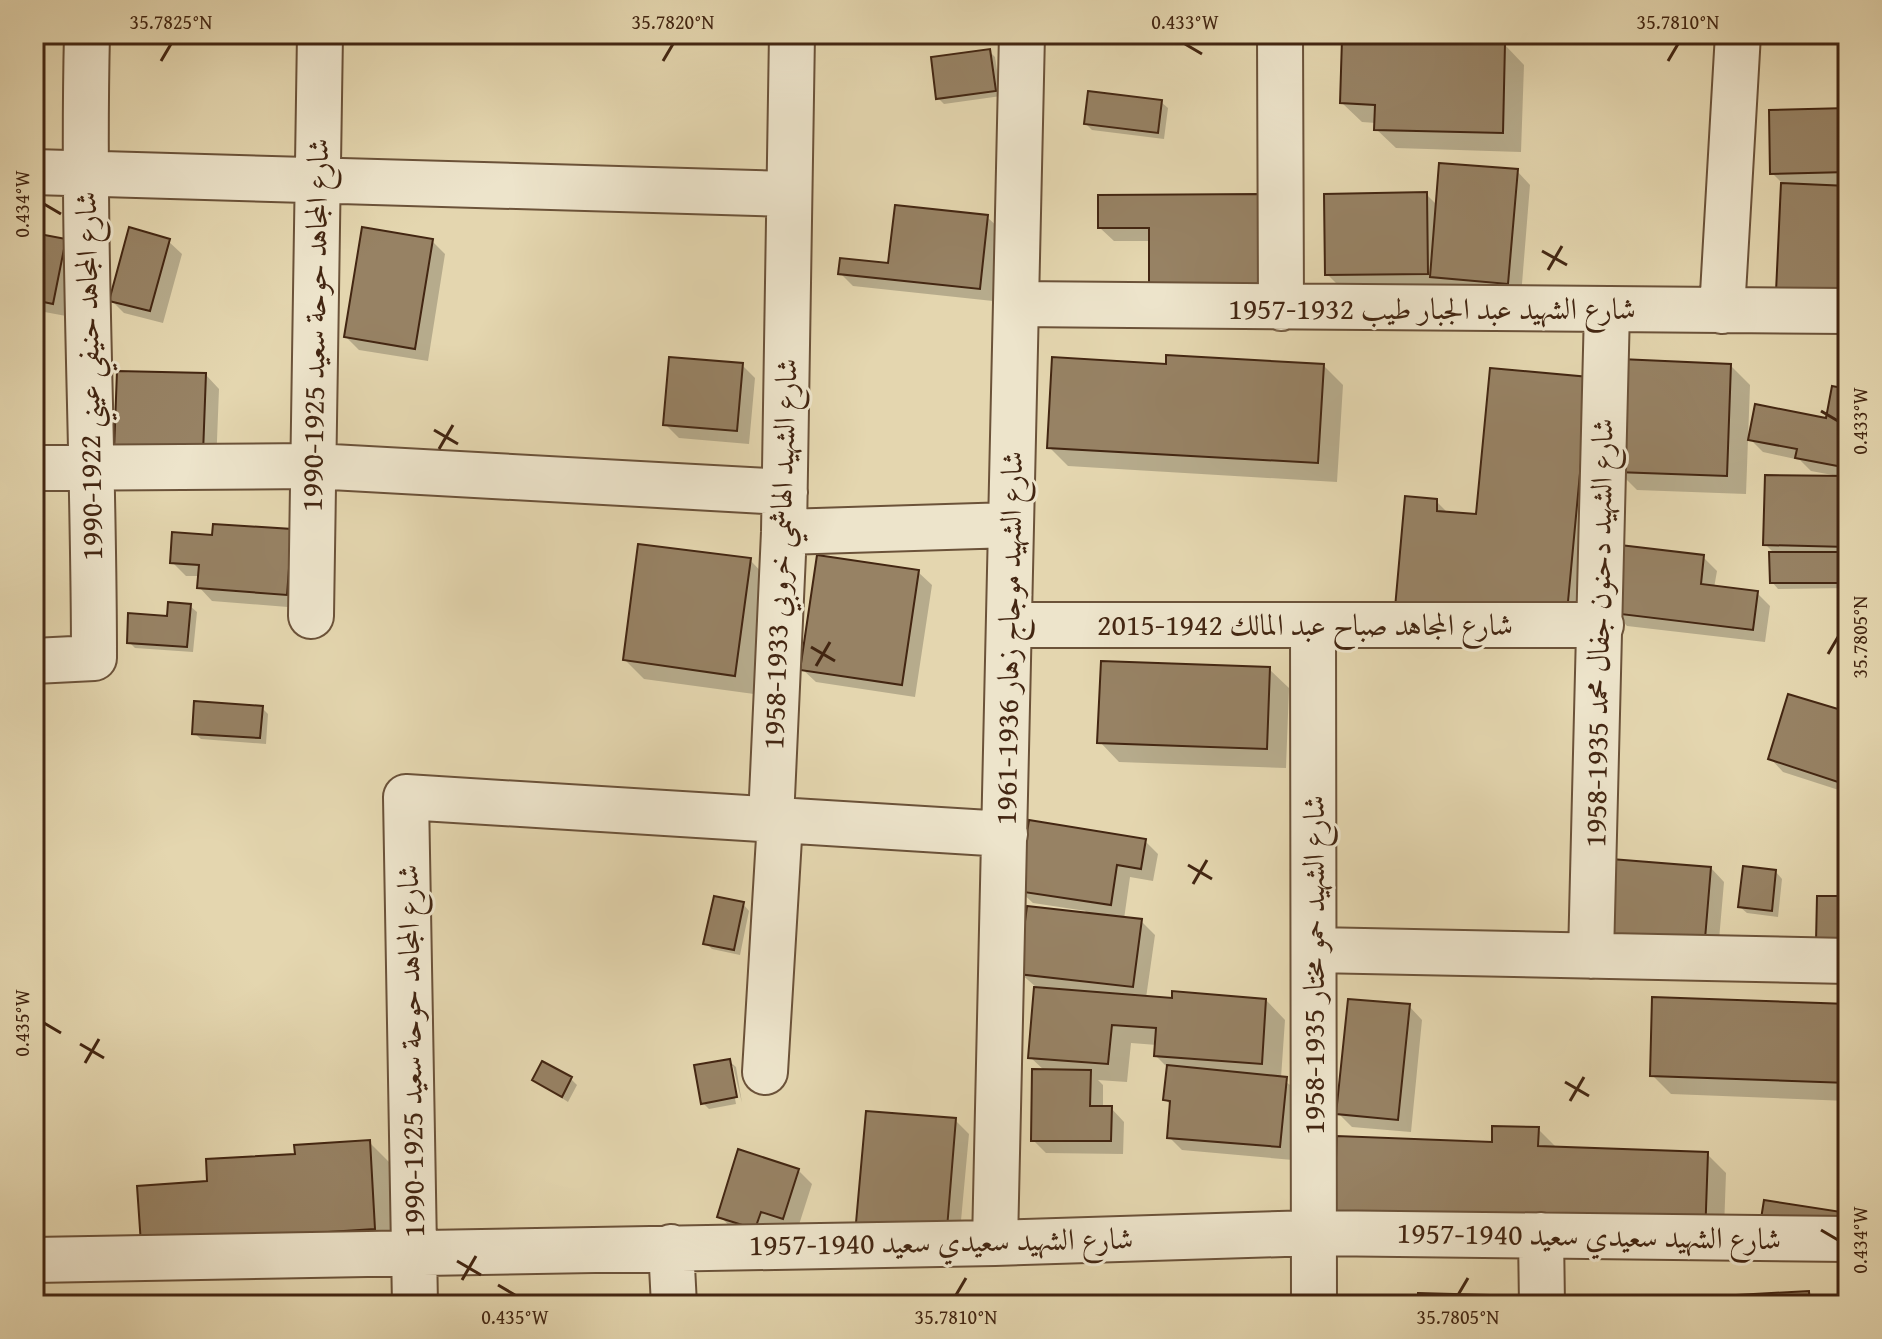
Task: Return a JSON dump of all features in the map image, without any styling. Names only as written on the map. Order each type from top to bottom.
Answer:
[{"type":"street","name":"شارع المجاهد حنيفي عيني 1922-1990","points":[[34,661],[94,658],[94,467],[84,173],[87,34]]},
{"type":"street","name":"شارع المجاهد حوحة سعيد 1925-1990","points":[[311,616],[320,34]]},
{"type":"street","name":"شارع الشهيد الهاشمي خروبي 1933-1958","points":[[765,1072],[779,838],[771,819],[785,512],[792,34]]},
{"type":"street","name":"شارع الشهيد موجاج زهار 1936-1961","points":[[995,1243],[1022,34]]},
{"type":"street","points":[[1280,34],[1281,308]]},
{"type":"street","points":[[1722,311],[1738,34]]},
{"type":"street","points":[[34,172],[789,194]]},
{"type":"street","name":"شارع الشهيد عبد الجبار طيب 1932-1957","points":[[1016,304],[1848,311]]},
{"type":"street","name":"شارع الشهيد دحنون جفال محمد 1935-1958","points":[[1591,956],[1607,310]]},
{"type":"street","points":[[34,468],[313,466],[785,512],[1011,525]]},
{"type":"street","name":"شارع المجاهد صباح عبد المالك 1942-2015","points":[[1009,625],[1601,625]]},
{"type":"street","name":"شارع الشهيد حمو مختار 1935-1958","points":[[1313,626],[1314,1305]]},
{"type":"street","name":"شارع المجاهد حوحة سعيد 1925-1990","points":[[415,1305],[406,797],[771,819]]},
{"type":"street","points":[[771,819],[1005,834]]},
{"type":"street","points":[[1314,950],[1848,961]]},
{"type":"street","name":"شارع الشهيد سعيدي سعيد 1940-1957","points":[[34,1260],[995,1243],[1314,1233],[1848,1239]]},
{"type":"street","points":[[1541,1235],[1542,1305]]},
{"type":"street","points":[[671,1247],[674,1305]]},
{"type":"building","points":[[1342,39],[1505,43],[1503,133],[1374,130],[1375,105],[1340,103]]},
{"type":"building","points":[[990,49],[996,91],[936,99],[931,57]]},
{"type":"building","points":[[1088,91],[1162,100],[1158,133],[1084,124]]},
{"type":"building","points":[[1848,108],[1848,172],[1770,174],[1769,110]]},
{"type":"building","points":[[1439,163],[1518,169],[1508,284],[1430,277]]},
{"type":"building","points":[[1781,183],[1848,186],[1848,295],[1776,292]]},
{"type":"building","points":[[1427,192],[1428,274],[1325,275],[1324,194]]},
{"type":"building","points":[[1259,194],[1259,285],[1149,286],[1149,228],[1098,228],[1098,195]]},
{"type":"building","points":[[895,205],[988,215],[980,289],[838,274],[840,258],[888,263]]},
{"type":"building","points":[[129,227],[170,239],[150,311],[109,301]]},
{"type":"building","points":[[362,227],[433,239],[415,349],[344,337]]},
{"type":"building","points":[[34,233],[66,239],[53,304],[34,300]]},
{"type":"building","points":[[1166,355],[1324,364],[1318,463],[1047,448],[1052,357],[1166,364]]},
{"type":"building","points":[[669,357],[743,363],[737,431],[663,425]]},
{"type":"building","points":[[1620,359],[1731,364],[1727,476],[1616,472]]},
{"type":"building","points":[[1490,368],[1589,377],[1566,623],[1395,608],[1405,496],[1437,499],[1437,511],[1476,514]]},
{"type":"building","points":[[117,371],[206,373],[203,454],[114,451]]},
{"type":"building","points":[[1832,386],[1848,389],[1848,468],[1795,458],[1797,449],[1748,440],[1755,404],[1826,418]]},
{"type":"building","points":[[1765,475],[1848,476],[1848,547],[1763,545]]},
{"type":"building","points":[[213,524],[292,529],[287,595],[197,588],[199,565],[170,563],[172,532],[212,535]]},
{"type":"building","points":[[638,544],[751,558],[735,676],[623,660]]},
{"type":"building","points":[[1620,545],[1704,555],[1701,584],[1758,591],[1753,630],[1612,613]]},
{"type":"building","points":[[1769,552],[1848,552],[1848,583],[1770,583]]},
{"type":"building","points":[[817,555],[919,570],[902,685],[800,670]]},
{"type":"building","points":[[168,602],[191,604],[187,647],[127,643],[128,613],[167,616]]},
{"type":"building","points":[[1101,661],[1270,667],[1267,749],[1097,743]]},
{"type":"building","points":[[1788,694],[1848,712],[1848,761],[1841,783],[1768,759]]},
{"type":"building","points":[[194,701],[263,706],[260,738],[192,734]]},
{"type":"building","points":[[1029,820],[1146,839],[1141,869],[1117,865],[1111,905],[1017,891]]},
{"type":"building","points":[[1611,859],[1711,867],[1704,951],[1604,943]]},
{"type":"building","points":[[1743,866],[1776,870],[1772,911],[1738,907]]},
{"type":"building","points":[[714,896],[744,902],[734,950],[703,944]]},
{"type":"building","points":[[1817,896],[1848,896],[1848,943],[1816,942]]},
{"type":"building","points":[[1027,906],[1142,919],[1133,987],[1018,974]]},
{"type":"building","points":[[1034,987],[1172,998],[1172,991],[1266,999],[1262,1064],[1154,1056],[1156,1028],[1112,1025],[1108,1064],[1028,1058]]},
{"type":"building","points":[[1652,997],[1848,1004],[1848,1083],[1650,1076]]},
{"type":"building","points":[[1348,999],[1410,1004],[1398,1120],[1336,1114]]},
{"type":"building","points":[[730,1059],[737,1097],[701,1104],[694,1065]]},
{"type":"building","points":[[542,1061],[572,1077],[562,1097],[532,1080]]},
{"type":"building","points":[[1167,1065],[1287,1077],[1280,1147],[1167,1138],[1170,1101],[1163,1100]]},
{"type":"building","points":[[1032,1069],[1091,1070],[1090,1106],[1112,1106],[1111,1141],[1031,1141]]},
{"type":"building","points":[[866,1111],[956,1118],[946,1241],[855,1234]]},
{"type":"building","points":[[1492,1126],[1539,1127],[1538,1146],[1708,1152],[1705,1238],[1333,1226],[1337,1136],[1492,1142]]},
{"type":"building","points":[[370,1140],[375,1229],[141,1244],[137,1186],[207,1181],[206,1159],[295,1154],[294,1145]]},
{"type":"building","points":[[738,1149],[799,1169],[783,1219],[761,1212],[755,1229],[717,1217]]},
{"type":"building","points":[[1764,1200],[1848,1213],[1848,1252],[1758,1238]]},
{"type":"building","points":[[1809,1291],[1810,1305],[1738,1305],[1737,1295]]},
{"type":"building","points":[[1418,1293],[1527,1296],[1527,1305],[1418,1305]]},
{"type":"building","points":[[955,1295],[1029,1302],[1029,1305],[954,1305]]},
{"type":"building","points":[[1819,1297],[1848,1297],[1848,1305],[1819,1305]]},
{"type":"building","points":[[768,1301],[769,1305],[734,1305]]}]
